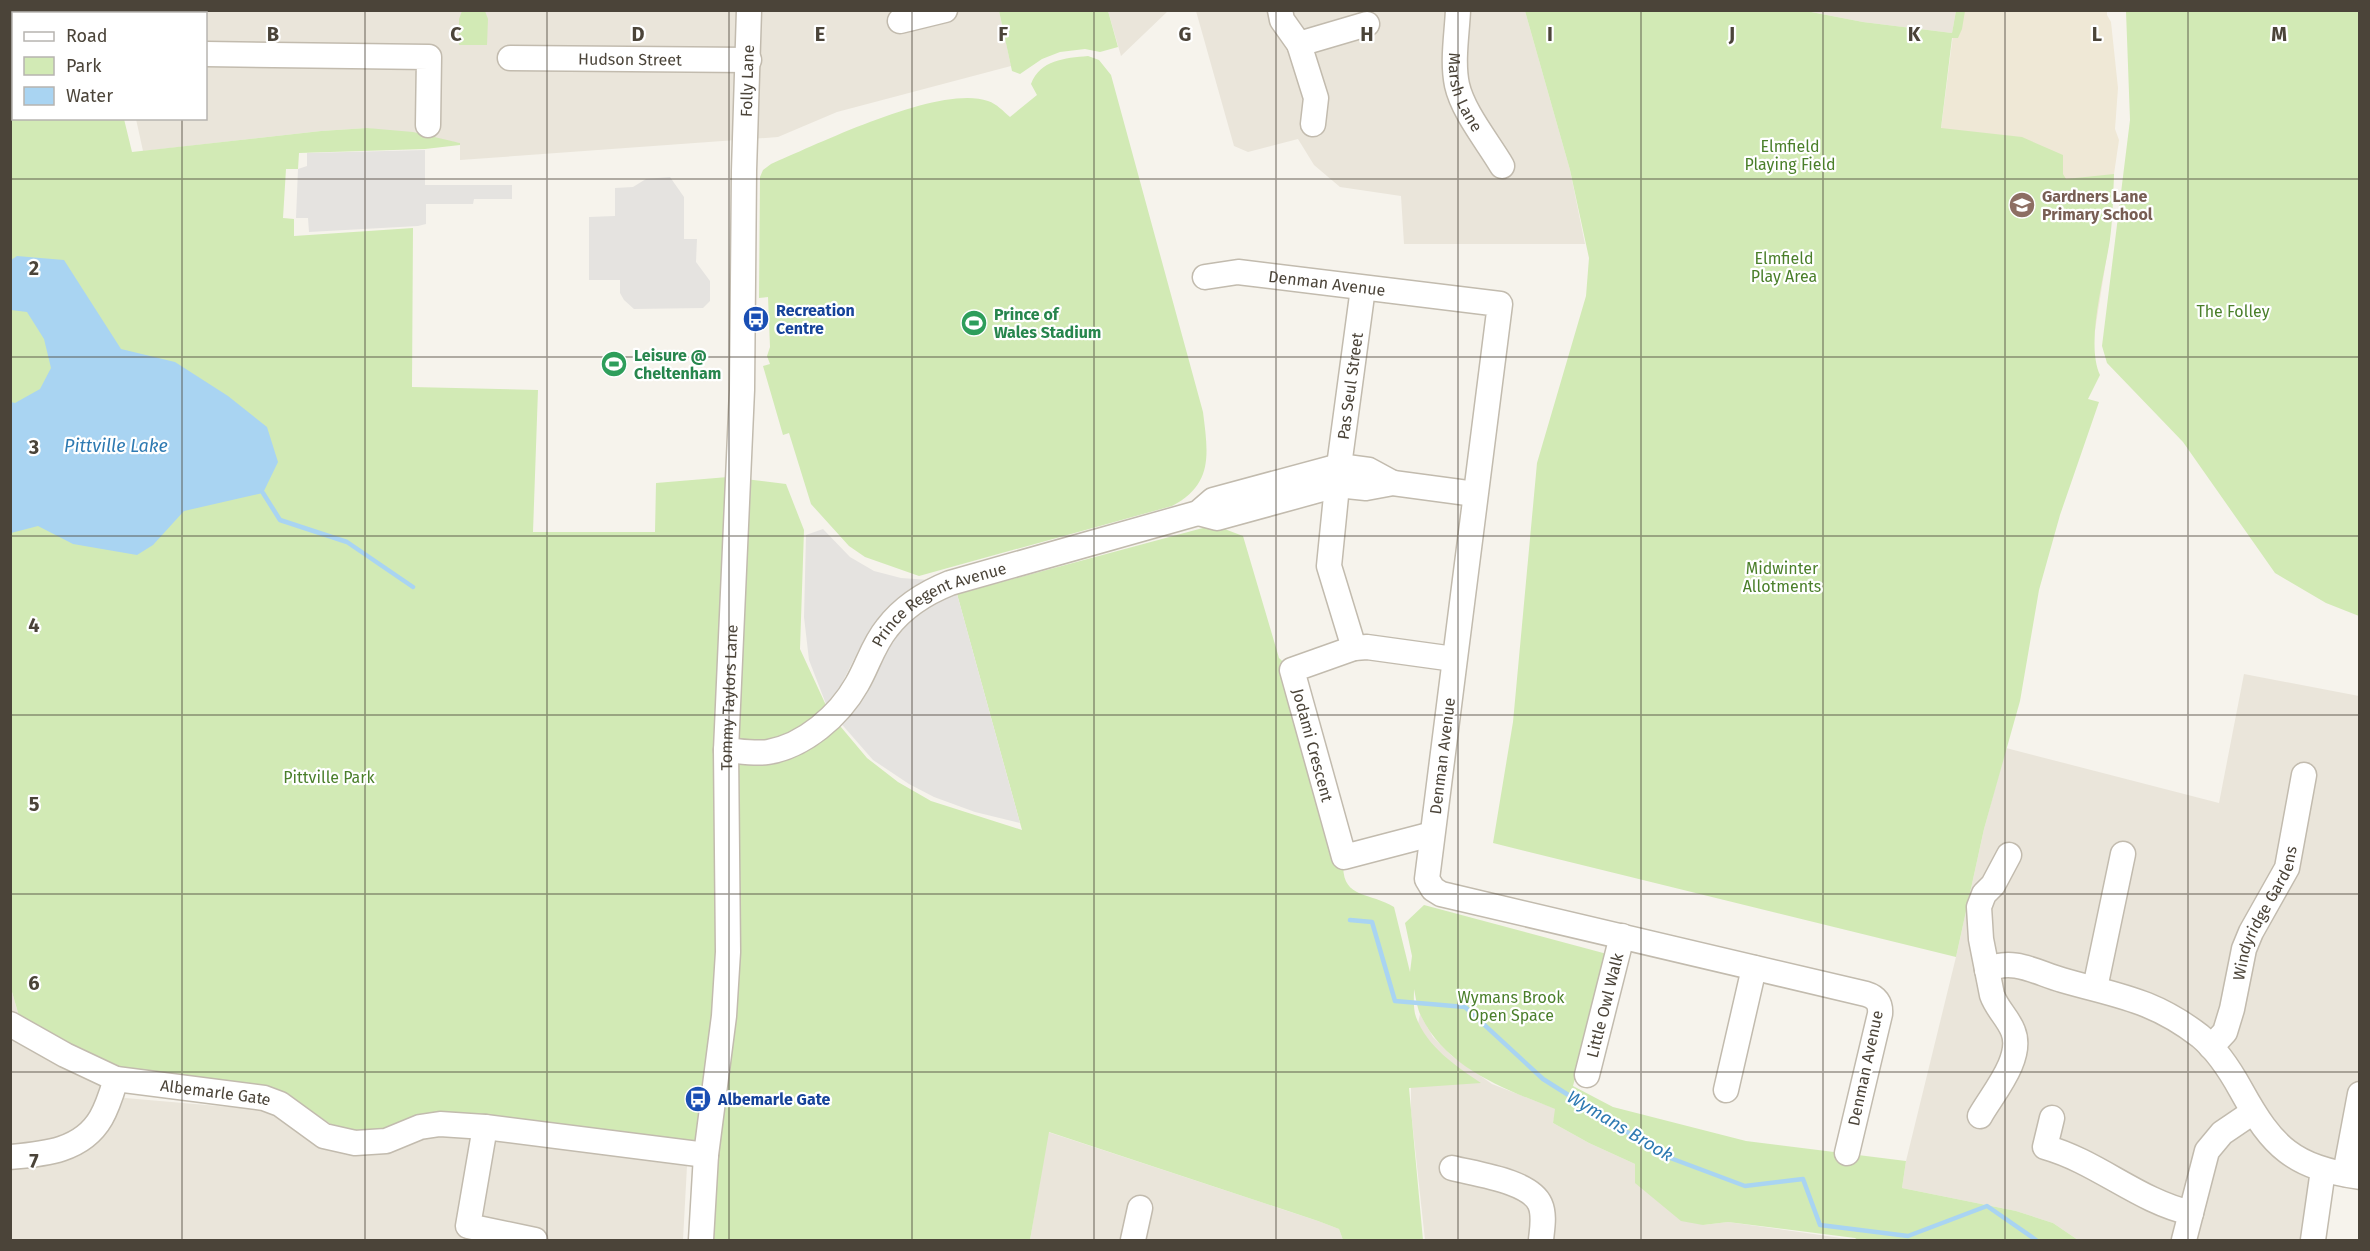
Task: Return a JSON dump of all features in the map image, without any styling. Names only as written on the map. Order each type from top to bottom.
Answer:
[{"type":"street","name":"Folly Lane","points":[[745,152],[749,10]]},
{"type":"street","points":[[900,21],[945,10]]},
{"type":"street","points":[[1280,10],[1282,20],[1299,44],[1316,98],[1313,124]]},
{"type":"street","name":"Marsh Lane","points":[[1458,10],[1455,68],[1458,88],[1467,108],[1502,166]]},
{"type":"street","points":[[1299,44],[1368,24]]},
{"type":"street","points":[[207,54],[429,57],[428,125]]},
{"type":"street","name":"Hudson Street","points":[[510,58],[749,60]]},
{"type":"street","name":"Tommy Taylors Lane","points":[[700,1240],[706,1155],[724,1016],[728,952],[726,750],[742,390],[745,152]]},
{"type":"street","name":"Denman Avenue","points":[[1205,277],[1238,272],[1500,304],[1426,872],[1429,885],[1437,892],[1875,998],[1880,1014],[1847,1153]]},
{"type":"street","name":"Pas Seul Street","points":[[1354,648],[1329,566],[1338,475],[1363,288]]},
{"type":"street","name":"Prince Regent Avenue","points":[[726,750],[765,752],[773,750],[794,742],[822,725],[847,700],[857,685],[877,641],[887,628],[909,605],[935,589],[1198,513],[1217,519],[1338,475],[1369,470],[1394,483],[1475,494]]},
{"type":"street","name":"Jodami Crescent","points":[[1432,834],[1344,857],[1292,669],[1354,648],[1367,647],[1454,659]]},
{"type":"street","name":"Windyridge Gardens","points":[[2211,1047],[2224,1032],[2244,949],[2287,868],[2304,775]]},
{"type":"street","points":[[2095,988],[2123,854]]},
{"type":"street","points":[[1980,1116],[2012,1062],[2016,1047],[2013,1032],[1995,1005],[1981,939],[1979,906],[2009,855]]},
{"type":"street","name":"Little Owl Walk","points":[[1587,1075],[1622,936]]},
{"type":"street","points":[[1987,970],[2012,964],[2061,980],[2124,995],[2157,1008],[2200,1036],[2211,1047],[2232,1072],[2264,1130],[2286,1151],[2299,1160],[2342,1174]]},
{"type":"street","points":[[1726,1090],[1754,968]]},
{"type":"street","name":"Albemarle Gate","points":[[10,1024],[116,1079],[264,1098],[280,1104],[324,1136],[355,1143],[386,1141],[429,1124],[485,1127],[706,1155]]},
{"type":"street","points":[[10,1157],[58,1151],[86,1136],[101,1118],[116,1079]]},
{"type":"street","points":[[2313,1240],[2342,1174],[2360,1095]]},
{"type":"street","points":[[2184,1240],[2207,1152],[2222,1133],[2253,1112]]},
{"type":"street","points":[[2052,1118],[2045,1147],[2083,1161],[2166,1207],[2191,1213]]},
{"type":"street","points":[[485,1127],[468,1226],[536,1240]]},
{"type":"street","points":[[1452,1168],[1530,1191],[1540,1202],[1543,1211],[1541,1240]]},
{"type":"street","points":[[1134,1240],[1140,1208]]},
{"type":"shaded area","points":[[10,11],[999,11],[1011,66],[837,112],[778,137],[460,160],[460,143],[367,128],[143,151],[136,120],[207,120],[207,12],[12,12],[11,46]]},
{"type":"shaded area","points":[[1108,11],[1168,11],[1121,56]]},
{"type":"shaded area","points":[[1196,11],[1525,11],[1570,170],[1585,244],[1404,244],[1401,196],[1340,187],[1314,165],[1298,139],[1248,152],[1234,146]]},
{"type":"shaded area","points":[[1806,11],[1956,11],[1952,33],[1863,22]]},
{"type":"shaded area","name":"Gardners Lane Primary School","points":[[1956,11],[2107,11],[2111,22],[2118,88],[2115,129],[2119,140],[2114,174],[2110,236],[2093,343],[2095,365],[1941,129]]},
{"type":"shaded area","points":[[425,150],[425,185],[512,185],[512,199],[474,199],[473,204],[426,204],[426,224],[418,226],[309,232],[308,218],[296,218],[298,169],[307,166],[307,153]]},
{"type":"shaded area","points":[[670,177],[684,197],[684,239],[697,239],[696,262],[710,281],[710,301],[703,308],[634,309],[620,293],[620,280],[589,280],[589,217],[615,216],[615,188],[633,187],[646,179]]},
{"type":"shaded area","points":[[823,529],[850,557],[874,571],[901,578],[929,580],[870,634],[858,651],[839,689],[826,704],[809,660],[804,617],[806,535]]},
{"type":"shaded area","points":[[957,594],[1020,823],[975,812],[934,797],[909,784],[873,760],[838,720],[882,650],[908,618],[941,599]]},
{"type":"shaded area","points":[[2244,674],[2359,696],[2359,1177],[2314,1167],[2301,1240],[2078,1240],[2053,1223],[2016,1211],[1902,1188],[1906,1161],[1956,957],[1984,829],[2006,748],[2219,803]]},
{"type":"shaded area","points":[[10,985],[21,1023],[19,1036],[125,1098],[265,1110],[294,1122],[346,1155],[391,1151],[417,1137],[451,1134],[687,1166],[683,1240],[11,1240]]},
{"type":"shaded area","points":[[1420,1014],[1433,1037],[1452,1056],[1492,1084],[1556,1109],[1553,1123],[1635,1164],[1703,1225],[1728,1222],[1855,1240],[1425,1240],[1411,1111],[1411,1056]]},
{"type":"shaded area","points":[[1048,1132],[1318,1221],[1339,1229],[1343,1240],[1030,1240]]},
{"type":"green space","points":[[462,11],[485,11],[488,19],[487,45],[459,45],[459,19]]},
{"type":"green space","points":[[999,11],[1108,11],[1118,47],[1100,52],[1085,49],[1060,52],[1042,59],[1020,74],[1012,71]]},
{"type":"green space","name":"Midwinter Allotments","points":[[1525,11],[1806,11],[1863,22],[1952,33],[1956,11],[1965,11],[1958,38],[1952,38],[1941,128],[2022,137],[2063,155],[2063,174],[2066,179],[2114,174],[2111,231],[2095,327],[2096,361],[2100,375],[2088,399],[2099,402],[2060,515],[2039,590],[2020,701],[1984,829],[1956,957],[1493,843],[1513,722],[1537,463],[1586,296],[1589,258],[1570,170]]},
{"type":"green space","name":"The Folley","points":[[2126,11],[2359,11],[2359,616],[2326,603],[2275,573],[2183,442],[2107,363],[2102,346],[2130,120]]},
{"type":"green space","name":"Pittville Park","points":[[10,46],[12,46],[12,120],[124,120],[132,152],[367,128],[413,132],[460,143],[460,145],[425,149],[299,153],[298,169],[286,169],[283,218],[294,219],[294,236],[413,228],[412,387],[538,390],[533,532],[655,532],[656,483],[728,477],[786,484],[804,530],[800,649],[830,714],[867,758],[898,782],[931,801],[1022,830],[957,594],[1214,525],[1243,536],[1279,658],[1292,670],[1344,857],[1343,871],[1346,881],[1357,892],[1394,907],[1410,972],[1412,956],[1405,923],[1424,905],[1607,954],[1573,1086],[1613,1107],[1746,1141],[1906,1161],[1902,1188],[2016,1211],[2053,1223],[2078,1240],[1858,1240],[1728,1222],[1703,1225],[1681,1221],[1635,1183],[1635,1164],[1553,1123],[1555,1109],[1497,1085],[1479,1075],[1446,1050],[1432,1034],[1421,1016],[1414,989],[1415,1014],[1427,1038],[1443,1055],[1481,1083],[1409,1088],[1423,1240],[1343,1240],[1339,1229],[1318,1221],[1049,1132],[1030,1240],[710,1240],[715,1143],[447,1112],[419,1116],[389,1130],[363,1133],[335,1127],[295,1100],[123,1071],[21,1023],[10,985]]},
{"type":"green space","name":"Prince of Wales Stadium","points":[[1088,56],[1099,60],[1111,75],[1203,412],[1206,454],[1202,477],[1186,497],[1172,506],[919,576],[865,557],[849,546],[811,504],[789,433],[783,435],[763,366],[770,364],[767,356],[770,347],[768,297],[759,298],[760,177],[763,170],[771,164],[848,131],[911,108],[940,101],[967,98],[988,101],[1010,117],[1037,95],[1031,84],[1040,70],[1062,59]]},
{"type":"water","name":"Pittville Lake","points":[[17,256],[64,260],[121,349],[175,362],[228,396],[267,427],[278,462],[263,493],[184,511],[153,545],[137,555],[73,544],[38,526],[11,533],[11,402],[15,403],[40,389],[51,368],[44,339],[27,312],[11,310],[11,260]]},
{"type":"waterway","name":"Wymans Brook","points":[[263,493],[280,520],[347,542],[413,587]]},
{"type":"waterway","name":"Wymans Brook","points":[[1350,920],[1372,922],[1395,1001],[1465,1007],[1543,1079],[1665,1156],[1745,1186],[1803,1179],[1820,1225],[1908,1236],[1987,1206],[2036,1240]]},
{"type":"place","name":"Gardners Lane Primary School","points":[[2022,205]]},
{"type":"place","name":"Recreation Centre","points":[[756,319]]},
{"type":"place","name":"Prince of Wales Stadium","points":[[974,323]]},
{"type":"place","name":"Leisure @ Cheltenham","points":[[614,364]]},
{"type":"place","name":"Albemarle Gate","points":[[698,1099]]},
{"type":"park label","name":"Elmfield Playing Field","points":[[1790,155]]},
{"type":"park label","name":"Elmfield Play Area","points":[[1784,267]]},
{"type":"park label","name":"Wymans Brook Open Space","points":[[1511,1006]]}]
